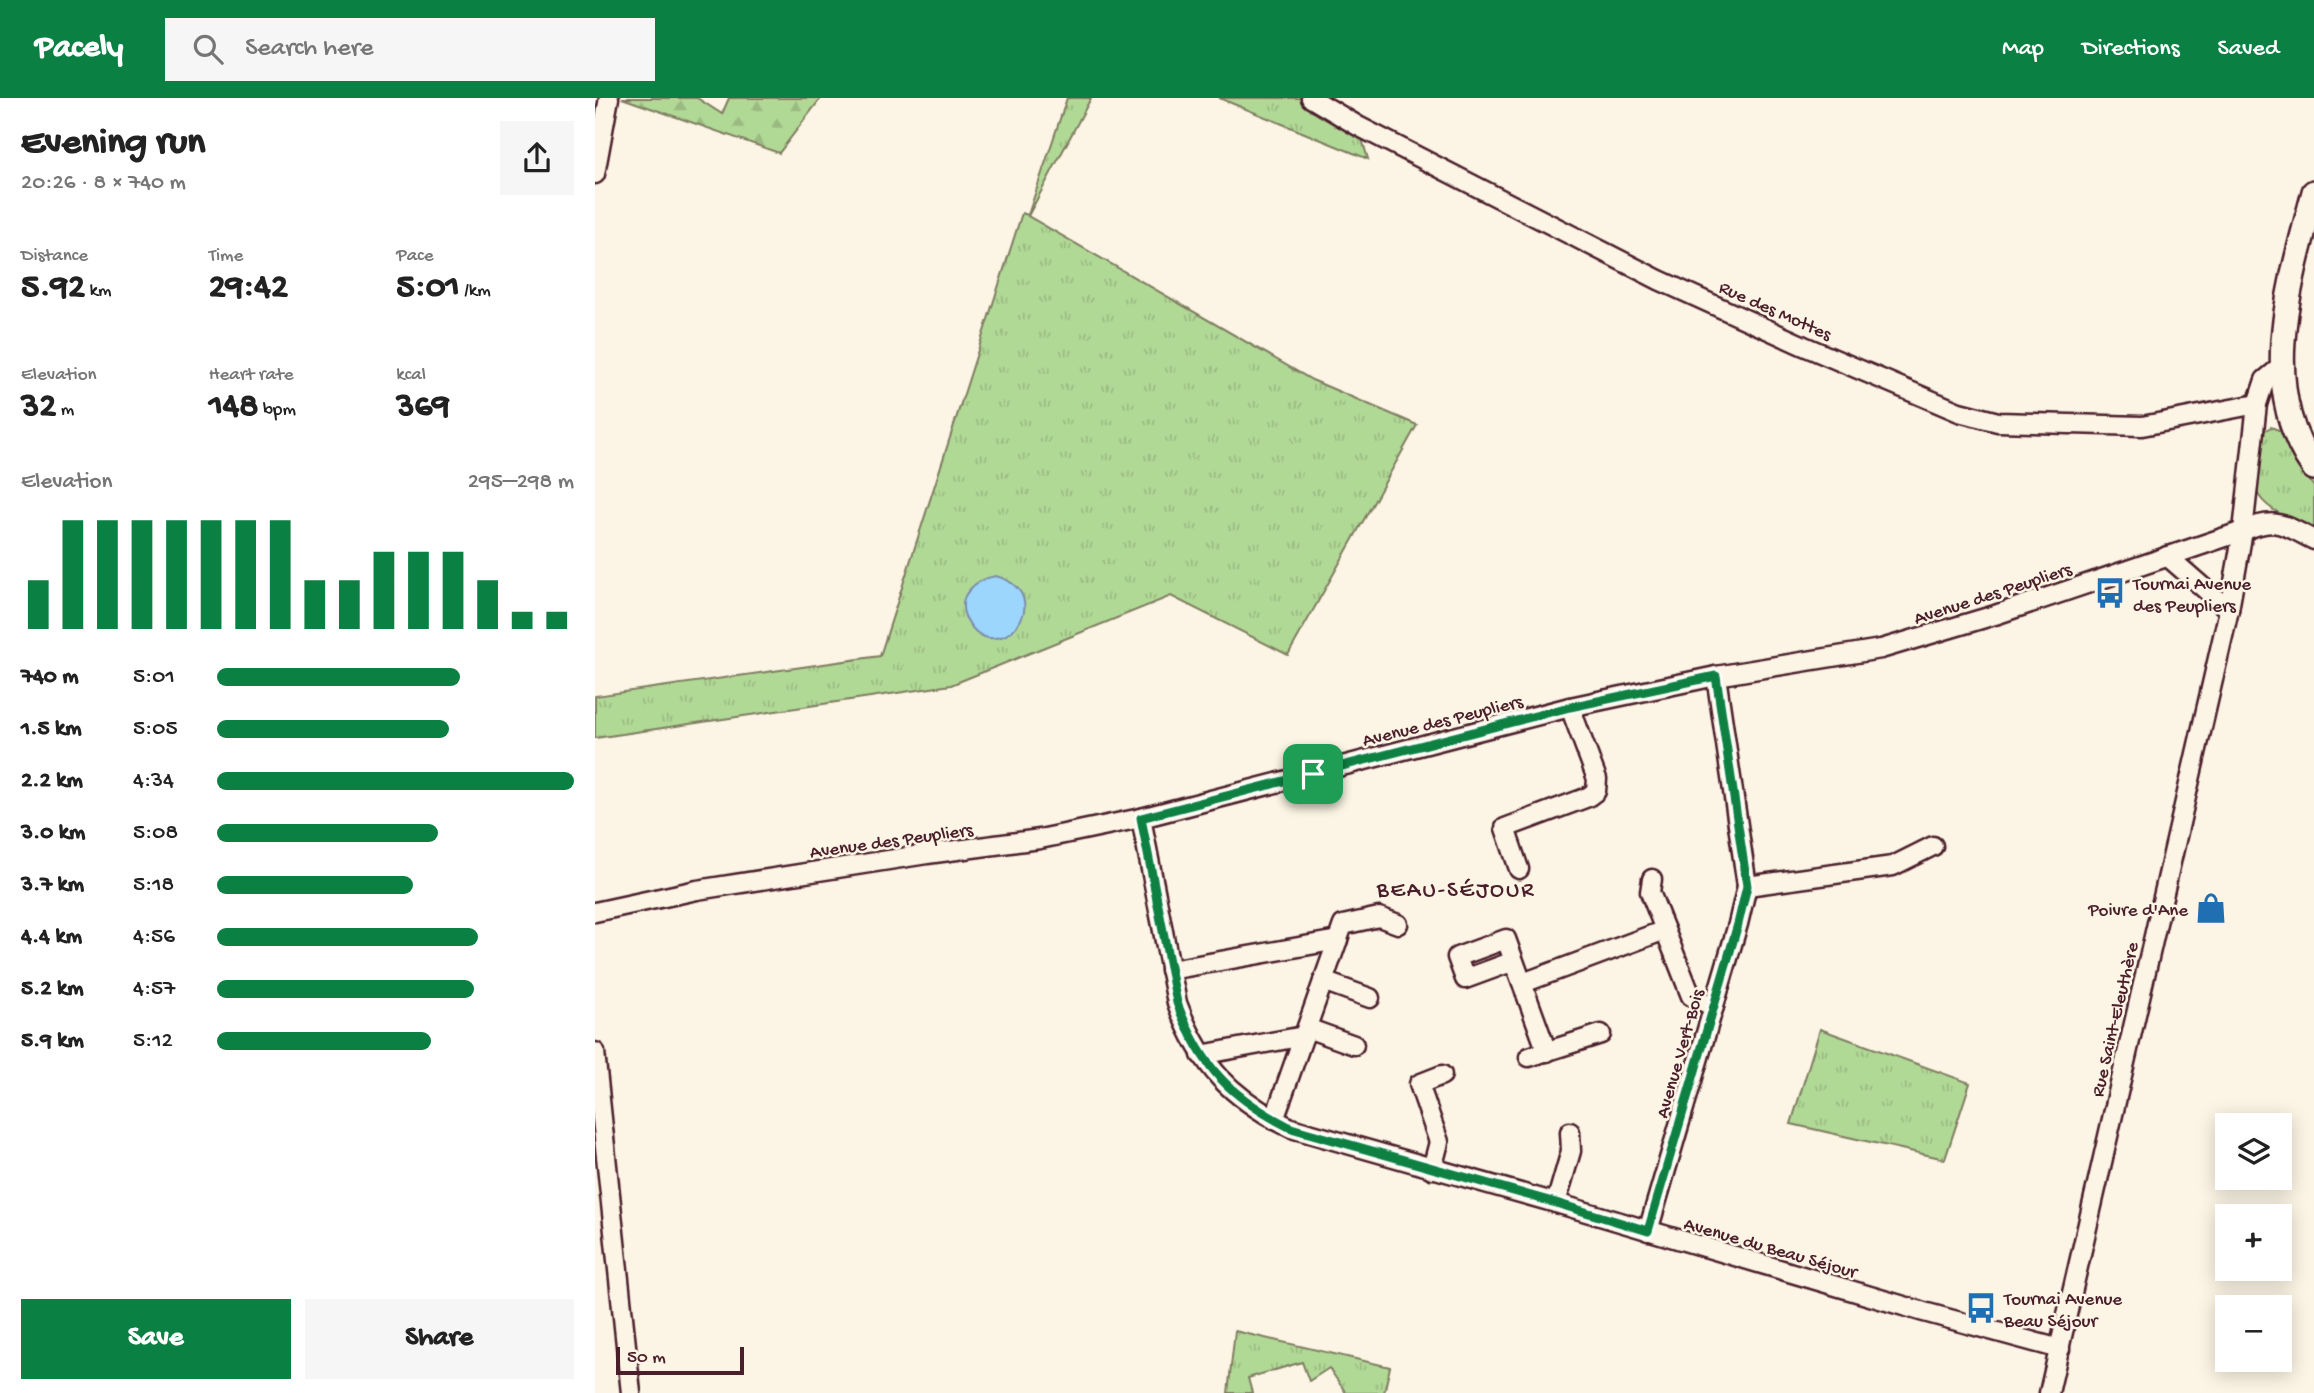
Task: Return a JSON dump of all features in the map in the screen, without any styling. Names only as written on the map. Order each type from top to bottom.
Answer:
[{"type":"main road","points":[[2314,192],[2288,299],[2283,366],[2284,393],[2289,416],[2298,441],[2314,468]]},
{"type":"street","points":[[595,174],[609,98]]},
{"type":"street","name":"Rue des Mottes","points":[[1311,98],[1358,126],[1659,280],[1959,412],[1998,422],[2142,426],[2257,404]]},
{"type":"street","points":[[2257,404],[2265,380],[2283,366]]},
{"type":"street","name":"Rue Saint-Eleuthère","points":[[2049,1393],[2229,610],[2243,531],[2257,404]]},
{"type":"street","name":"Avenue des Peupliers","points":[[595,912],[697,890],[1040,839],[1141,818],[1570,707],[1716,676],[1881,649],[1995,615],[2243,531],[2262,522],[2281,524],[2314,540]]},
{"type":"street","points":[[2167,556],[2229,610]]},
{"type":"street","name":"Avenue Vert-Bois","points":[[1648,1231],[1747,886],[1716,676]]},
{"type":"street","points":[[1519,869],[1505,828],[1588,797],[1596,791],[1597,779],[1570,707]]},
{"type":"street","name":"Avenue du Beau Séjour","points":[[1141,818],[1177,1003],[1201,1055],[1227,1087],[1251,1106],[1291,1128],[2060,1349]]},
{"type":"street","points":[[1747,886],[1893,866],[1933,846]]},
{"type":"street","points":[[1652,879],[1650,892],[1691,996],[1714,1007]]},
{"type":"street","points":[[1274,1119],[1343,925],[1380,917],[1398,924]]},
{"type":"street","points":[[1523,983],[1665,930]]},
{"type":"street","points":[[1170,970],[1338,940]]},
{"type":"street","points":[[1514,961],[1547,1052]]},
{"type":"street","points":[[1323,981],[1370,998]]},
{"type":"street","points":[[1201,1055],[1305,1032],[1354,1045]]},
{"type":"street","points":[[1529,1057],[1601,1034]]},
{"type":"street","points":[[595,1052],[631,1393]]},
{"type":"street","points":[[1432,1169],[1439,1142],[1419,1084],[1443,1075]]},
{"type":"street","points":[[1556,1203],[1571,1151],[1570,1132]]},
{"type":"green space","points":[[622,98],[697,98],[722,114],[729,98],[821,98],[779,153]]},
{"type":"green space","points":[[1067,98],[1091,98],[1028,216],[1312,380],[1417,425],[1288,655],[1171,596],[951,685],[595,738],[595,696],[880,656],[1022,213],[1028,215]]},
{"type":"green space","points":[[1219,98],[1311,98],[1358,126],[1368,159]]},
{"type":"green space","points":[[2271,427],[2281,431],[2293,457],[2314,487],[2314,530],[2273,509],[2256,490],[2262,432]]},
{"type":"green space","points":[[1820,1029],[1970,1083],[1945,1159],[1791,1124]]},
{"type":"green space","points":[[1235,1331],[1390,1367],[1384,1393],[1346,1393],[1329,1368],[1309,1381],[1302,1362],[1248,1378],[1252,1393],[1228,1393]]},
{"type":"water","points":[[996,576],[1015,586],[1023,599],[1023,613],[1017,625],[1006,635],[993,638],[979,634],[967,620],[963,604],[974,585]]},
{"type":"place","name":"Tournai Avenue des Peupliers","points":[[2110,593]]},
{"type":"place","name":"Poivre d'Ane","points":[[2211,908]]},
{"type":"place","name":"Tournai Avenue Beau Séjour","points":[[1981,1308]]},
{"type":"district","name":"BEAU-SÉJOUR","points":[[1456,888]]},
{"type":"route","points":[[1716,676],[1747,886],[1648,1231],[1291,1128],[1251,1106],[1227,1087],[1201,1055],[1177,1003],[1141,818],[1313,774],[1570,707],[1716,676]]}]
